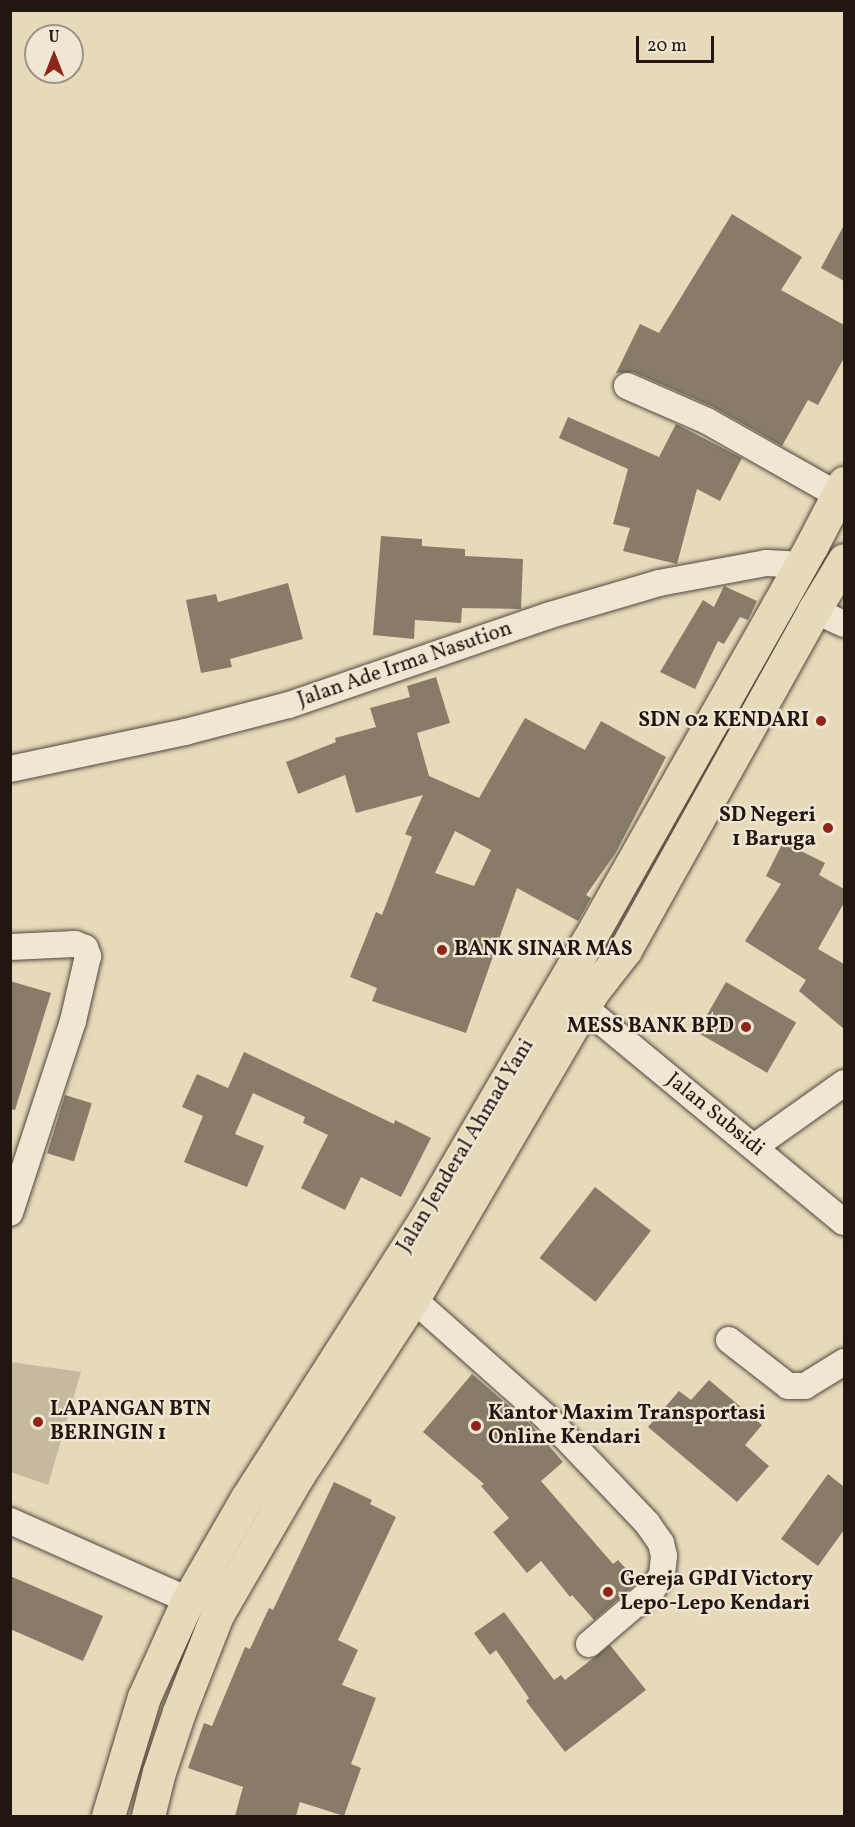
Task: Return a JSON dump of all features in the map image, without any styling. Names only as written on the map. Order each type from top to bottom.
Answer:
[{"type":"highway","name":"Jalan Jenderal Ahmad Yani","points":[[108,1816],[144,1697],[188,1600],[325,1403],[400,1290],[444,1216],[594,930],[800,566],[841,489]]},
{"type":"highway","name":"Jalan Jenderal Ahmad Yani","points":[[444,1216],[585,1008],[593,991],[625,950],[844,560]]},
{"type":"highway","name":"Jalan Jenderal Ahmad Yani","points":[[148,1816],[159,1772],[179,1712],[217,1615],[297,1477],[325,1403]]},
{"type":"street","points":[[627,386],[716,426],[841,489]]},
{"type":"street","name":"Jalan Ade Irma Nasution","points":[[10,769],[185,732],[289,705],[547,616],[658,583],[766,563],[800,566]]},
{"type":"street","points":[[814,610],[844,624]]},
{"type":"street","points":[[10,947],[75,944],[85,948],[88,956],[72,1022],[10,1213]]},
{"type":"street","name":"Jalan Subsidi","points":[[585,1008],[844,1222]]},
{"type":"street","points":[[754,1147],[844,1083]]},
{"type":"street","points":[[400,1290],[548,1419],[647,1523],[661,1542],[664,1556],[662,1575],[652,1590],[589,1644]]},
{"type":"street","points":[[729,1340],[788,1386],[805,1386],[844,1362]]},
{"type":"street","points":[[10,1521],[188,1600]]},
{"type":"shaded area","name":"LAPANGAN BTN BERINGIN 1","points":[[11,1362],[81,1372],[48,1485],[11,1472]]},
{"type":"building","points":[[732,214],[802,257],[781,290],[844,325],[844,358],[818,405],[808,400],[782,446],[713,407],[633,372],[616,373],[640,324],[659,333]]},
{"type":"building","points":[[844,225],[844,281],[821,268]]},
{"type":"building","points":[[568,417],[659,457],[676,424],[742,458],[720,501],[697,489],[677,564],[623,551],[630,528],[613,524],[628,469],[559,438]]},
{"type":"building","points":[[381,536],[422,539],[422,546],[465,549],[465,556],[523,559],[521,609],[462,608],[461,623],[415,620],[414,639],[373,635]]},
{"type":"building","points":[[288,583],[303,639],[230,659],[232,667],[201,673],[186,600],[216,594],[218,602]]},
{"type":"building","points":[[724,586],[757,601],[748,620],[740,617],[724,644],[718,641],[695,689],[660,672],[703,600],[714,607]]},
{"type":"building","points":[[436,677],[450,723],[417,733],[429,776],[479,798],[525,718],[585,750],[601,721],[666,757],[615,854],[586,895],[591,898],[578,921],[517,888],[466,1033],[372,1001],[377,988],[350,977],[376,912],[382,915],[412,837],[405,834],[423,795],[356,813],[345,775],[298,794],[286,762],[336,742],[335,738],[376,727],[370,708],[410,697],[407,686]],"holes":[[[455,831],[491,850],[474,886],[435,873]]]},
{"type":"building","points":[[783,842],[825,863],[819,875],[844,889],[844,903],[818,949],[844,964],[844,1029],[799,991],[806,980],[745,941],[781,884],[766,876]]},
{"type":"building","points":[[10,981],[51,993],[15,1110],[10,1109]]},
{"type":"building","name":"MESS BANK BPD","points":[[726,982],[796,1022],[767,1073],[697,1032]]},
{"type":"building","points":[[244,1052],[394,1124],[395,1120],[431,1138],[401,1197],[361,1177],[345,1210],[301,1188],[328,1135],[303,1123],[305,1117],[253,1093],[235,1134],[264,1146],[247,1187],[184,1162],[203,1116],[182,1107],[197,1074],[228,1088]]},
{"type":"building","points":[[65,1095],[92,1103],[74,1162],[47,1153]]},
{"type":"building","points":[[595,1187],[651,1231],[596,1302],[540,1258]]},
{"type":"building","points":[[472,1374],[530,1424],[563,1462],[541,1481],[613,1564],[618,1560],[638,1582],[594,1620],[572,1595],[570,1597],[541,1561],[527,1573],[493,1532],[509,1518],[481,1486],[484,1484],[423,1432]]},
{"type":"building","points":[[709,1380],[762,1425],[745,1445],[769,1466],[737,1502],[648,1427],[679,1391],[691,1400]]},
{"type":"building","points":[[828,1474],[844,1487],[844,1530],[818,1566],[781,1539]]},
{"type":"building","points":[[334,1482],[372,1500],[370,1504],[396,1517],[338,1640],[358,1650],[342,1685],[376,1698],[351,1764],[361,1768],[344,1816],[300,1802],[296,1816],[235,1816],[243,1787],[188,1768],[204,1723],[212,1726],[245,1647],[250,1649],[269,1608],[273,1610]]},
{"type":"building","points":[[10,1576],[103,1616],[83,1661],[10,1629]]},
{"type":"building","points":[[504,1612],[554,1680],[561,1675],[565,1680],[610,1645],[646,1690],[565,1752],[526,1701],[529,1698],[496,1650],[490,1655],[474,1633]]},
{"type":"place","name":"SDN 02 KENDARI","points":[[821,721]]},
{"type":"place","name":"SD Negeri 1 Baruga","points":[[828,828]]},
{"type":"place","name":"BANK SINAR MAS","points":[[442,950]]},
{"type":"place","name":"MESS BANK BPD","points":[[746,1027]]},
{"type":"place","name":"LAPANGAN BTN BERINGIN 1","points":[[38,1422]]},
{"type":"place","name":"Kantor Maxim Transportasi Online Kendari","points":[[476,1426]]},
{"type":"place","name":"Gereja GPdI Victory Lepo-Lepo Kendari","points":[[608,1592]]}]
